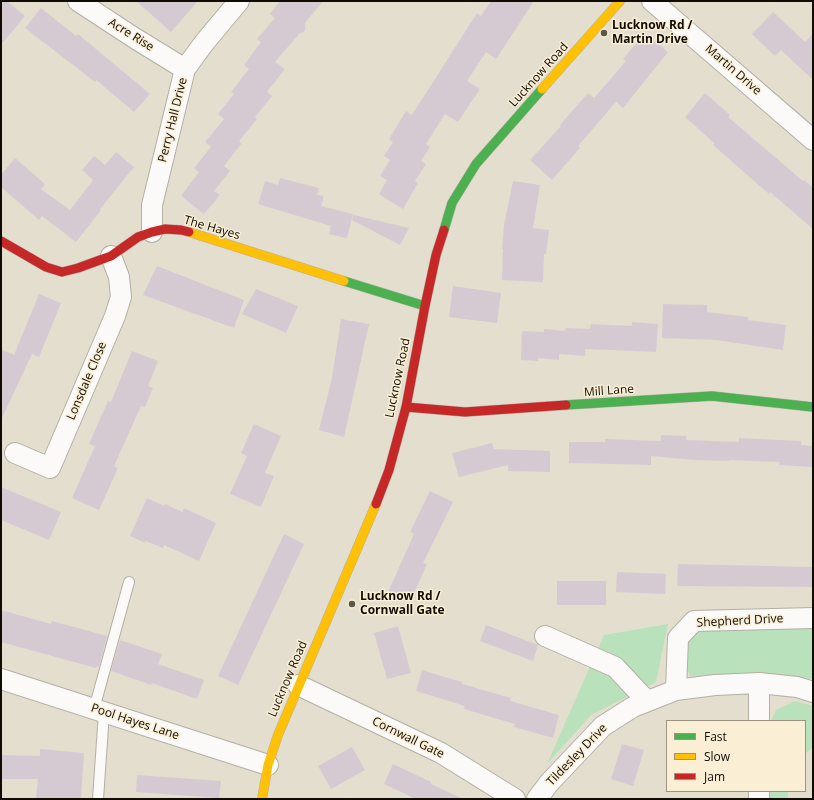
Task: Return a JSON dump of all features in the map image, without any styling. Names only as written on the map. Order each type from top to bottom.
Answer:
[{"type":"street","name":"Perry Hall Drive","points":[[152,232],[152,205],[186,69],[204,43],[239,1]]},
{"type":"street","name":"Lucknow Road","points":[[262,799],[268,765],[278,735],[389,470],[406,407],[436,255],[452,203],[476,164],[620,1]]},
{"type":"street","name":"Martin Drive","points":[[652,1],[813,140]]},
{"type":"street","name":"Acre Rise","points":[[75,4],[186,69]]},
{"type":"street","name":"The Hayes","points":[[1,241],[46,267],[62,272],[111,256],[138,237],[152,232],[165,229],[181,230],[425,306]]},
{"type":"street","name":"Lonsdale Close","points":[[15,453],[50,468],[115,316],[121,297],[119,277],[111,256]]},
{"type":"street","name":"Mill Lane","points":[[406,407],[465,412],[712,396],[813,407]]},
{"type":"street","name":"Shepherd Drive","points":[[676,690],[678,638],[694,621],[813,618]]},
{"type":"street","points":[[545,636],[615,667],[647,701]]},
{"type":"street","name":"Pool Hayes Lane","points":[[1,679],[268,765]]},
{"type":"street","name":"Tildesley Drive","points":[[537,799],[549,783],[603,726],[633,707],[676,690],[715,685],[759,683]]},
{"type":"street","points":[[759,720],[759,683],[797,688],[813,692]]},
{"type":"street","name":"Cornwall Gate","points":[[298,685],[441,753],[514,799]]},
{"type":"lane","points":[[98,799],[99,711],[129,582]]},
{"type":"green space","points":[[668,624],[656,682],[591,715],[547,764],[604,635]]},
{"type":"green space","points":[[698,626],[813,627],[813,679],[733,675],[690,676],[685,662],[687,642]]},
{"type":"green space","points":[[795,701],[813,706],[813,747],[806,753],[806,720],[771,720],[776,710]]},
{"type":"green space","points":[[766,792],[788,792],[788,799],[766,799]]},
{"type":"building","points":[[1,1],[7,1],[25,16],[1,45]]},
{"type":"building","points":[[136,1],[198,1],[171,32]]},
{"type":"building","points":[[280,1],[323,1],[305,23],[305,31],[299,34],[275,62],[285,69],[267,92],[272,96],[255,117],[257,119],[239,141],[242,143],[224,166],[230,171],[214,191],[220,195],[204,214],[181,196],[199,172],[194,168],[211,147],[205,142],[224,119],[218,114],[234,94],[231,92],[249,69],[244,65],[261,42],[257,39],[275,18],[270,14]]},
{"type":"building","points":[[491,1],[534,1],[496,59],[486,52],[467,81],[480,89],[458,122],[445,114],[426,144],[430,147],[421,161],[426,164],[415,181],[418,183],[403,209],[379,194],[387,180],[380,176],[390,160],[384,156],[393,142],[389,139],[406,111],[412,115],[477,13],[481,16]]},
{"type":"building","points":[[41,8],[76,36],[78,34],[150,94],[134,112],[96,80],[95,82],[25,28]]},
{"type":"building","points":[[773,12],[805,42],[813,33],[813,80],[781,50],[775,56],[752,34]]},
{"type":"building","points":[[645,33],[668,52],[623,108],[616,102],[578,146],[580,148],[552,180],[530,160],[588,93],[594,98],[626,61],[623,59]]},
{"type":"building","points":[[705,93],[730,115],[728,117],[803,181],[804,180],[813,187],[813,229],[738,167],[685,117]]},
{"type":"building","points":[[116,152],[134,167],[100,209],[101,210],[76,242],[42,216],[39,220],[1,187],[1,175],[15,158],[45,184],[41,189],[70,210],[93,180],[82,170],[94,156],[105,165]]},
{"type":"building","points":[[280,178],[319,188],[317,195],[324,196],[321,206],[353,214],[347,238],[329,234],[331,226],[258,204],[265,181],[278,185]]},
{"type":"building","points":[[513,181],[540,185],[533,228],[549,230],[546,254],[544,254],[543,282],[502,280],[504,225]]},
{"type":"building","points":[[354,215],[409,228],[400,245],[352,220]]},
{"type":"building","points":[[157,266],[244,300],[234,328],[143,295]]},
{"type":"building","points":[[453,286],[501,293],[497,323],[449,317]]},
{"type":"building","points":[[256,289],[298,306],[286,333],[242,314]]},
{"type":"building","points":[[39,294],[61,303],[39,357],[32,354],[1,420],[1,349],[14,355]]},
{"type":"building","points":[[663,304],[707,305],[707,312],[748,317],[748,320],[786,325],[783,350],[716,340],[662,338]]},
{"type":"building","points":[[341,319],[369,324],[344,437],[319,430],[332,378]]},
{"type":"building","points":[[632,322],[658,324],[656,352],[585,349],[585,356],[559,354],[559,360],[538,358],[538,361],[521,360],[522,331],[544,332],[544,329],[565,331],[566,328],[590,329],[591,324],[632,326]]},
{"type":"building","points":[[132,351],[158,361],[148,386],[153,388],[145,407],[141,406],[114,466],[118,468],[99,510],[72,498],[95,446],[89,444],[108,401],[111,402]]},
{"type":"building","points":[[254,424],[281,436],[265,473],[274,476],[261,507],[230,494],[247,456],[241,453]]},
{"type":"building","points":[[661,435],[686,436],[686,440],[739,442],[739,438],[801,441],[801,445],[813,446],[813,467],[779,465],[780,462],[694,460],[651,456],[651,465],[569,463],[569,442],[605,442],[605,439],[661,441]]},
{"type":"building","points":[[492,443],[494,449],[550,451],[550,472],[508,471],[508,465],[459,477],[452,453]]},
{"type":"building","points":[[1,487],[61,512],[49,540],[1,520]]},
{"type":"building","points":[[430,491],[453,502],[423,563],[427,564],[410,602],[388,592],[414,534],[410,532]]},
{"type":"building","points":[[147,498],[182,512],[184,508],[216,523],[199,561],[164,545],[163,548],[146,541],[145,543],[130,536]]},
{"type":"building","points":[[284,534],[304,544],[238,685],[218,676]]},
{"type":"building","points":[[678,564],[813,567],[813,587],[677,586]]},
{"type":"building","points":[[617,572],[666,574],[665,594],[616,592]]},
{"type":"building","points":[[557,581],[606,581],[606,605],[557,605]]},
{"type":"building","points":[[1,610],[51,624],[52,621],[107,636],[99,667],[97,666],[96,668],[1,642]]},
{"type":"building","points":[[486,625],[538,645],[533,661],[480,641]]},
{"type":"building","points":[[398,626],[411,673],[387,679],[374,633]]},
{"type":"building","points":[[120,640],[162,654],[158,664],[204,680],[197,699],[152,683],[151,685],[111,671]]},
{"type":"building","points":[[422,670],[462,682],[462,684],[511,698],[510,701],[559,715],[553,738],[514,727],[515,724],[464,709],[465,706],[416,691]]},
{"type":"building","points":[[622,744],[644,750],[633,786],[611,779]]},
{"type":"building","points":[[352,747],[365,770],[331,789],[318,766]]},
{"type":"building","points":[[40,749],[84,753],[81,799],[36,799],[38,779],[1,779],[1,755],[40,756]]},
{"type":"building","points":[[393,764],[463,799],[416,799],[384,784]]},
{"type":"building","points":[[137,775],[221,781],[219,798],[136,792]]},
{"type":"traffic: fast","points":[[444,230],[452,203],[476,164],[542,89]]},
{"type":"traffic: fast","points":[[344,281],[425,306]]},
{"type":"traffic: fast","points":[[566,405],[712,396],[813,407]]},
{"type":"traffic: slow","points":[[542,89],[620,1]]},
{"type":"traffic: slow","points":[[189,232],[344,281]]},
{"type":"traffic: slow","points":[[262,799],[268,765],[278,735],[376,504]]},
{"type":"traffic: jam","points":[[1,241],[46,267],[62,272],[111,256],[138,237],[152,232],[165,229],[189,232]]},
{"type":"traffic: jam","points":[[376,504],[389,470],[406,407],[425,306],[436,255],[444,230]]},
{"type":"traffic: jam","points":[[406,407],[465,412],[566,405]]},
{"type":"place","name":"Lucknow Rd / Martin Drive","points":[[604,33]]},
{"type":"place","name":"Lucknow Rd / Cornwall Gate","points":[[352,604]]}]
